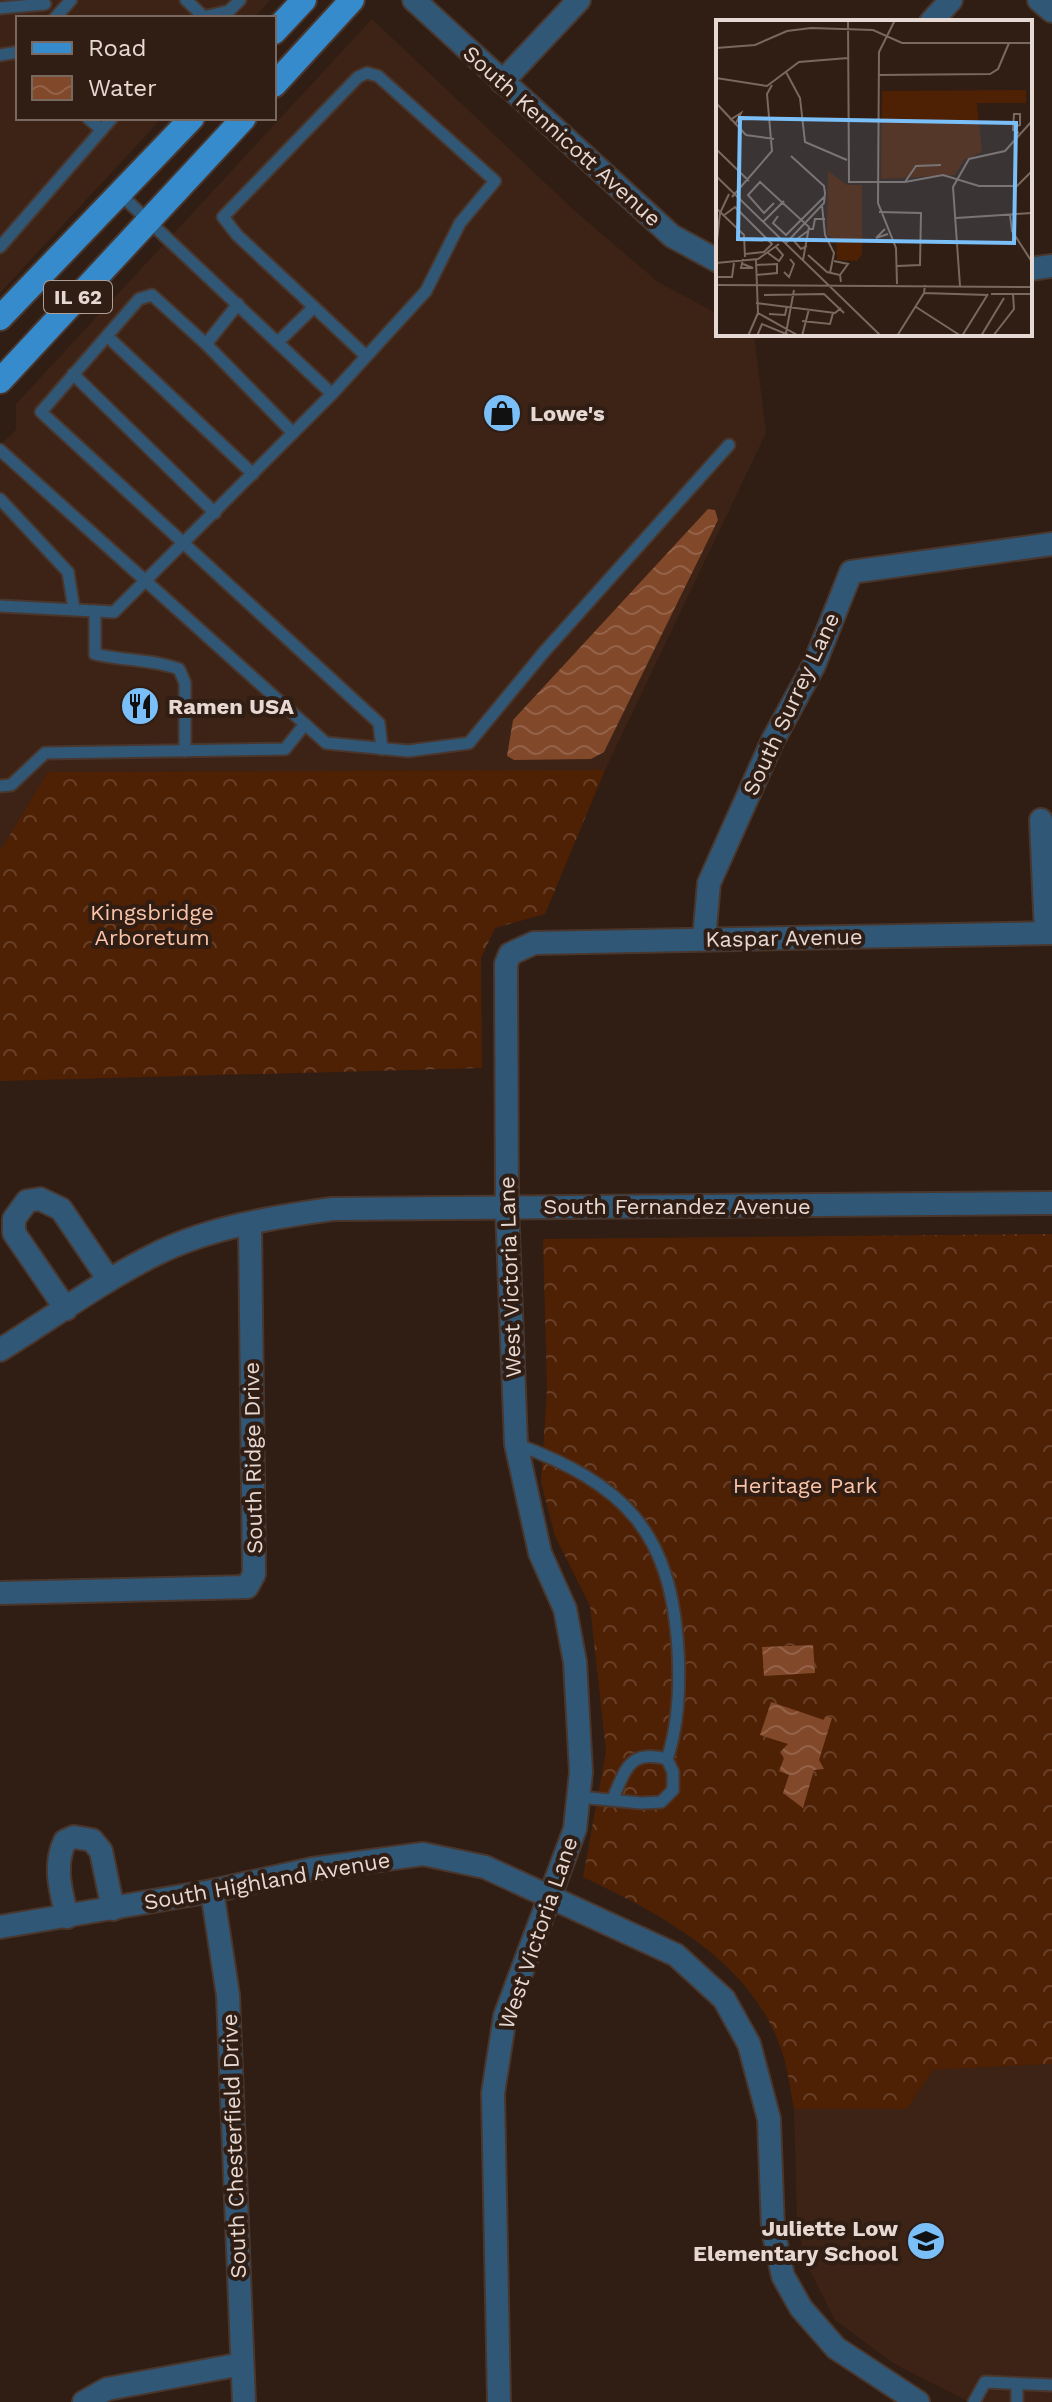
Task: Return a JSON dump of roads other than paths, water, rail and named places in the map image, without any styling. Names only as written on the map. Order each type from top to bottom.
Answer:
[{"type":"main road","points":[[276,30],[304,0]]},
{"type":"main road","points":[[276,83],[352,0]]},
{"type":"main road","name":"IL 62","points":[[0,318],[190,120]]},
{"type":"main road","name":"IL 62","points":[[0,381],[242,120]]},
{"type":"street","name":"South Kennicott Avenue","points":[[414,0],[672,236],[716,260]]},
{"type":"street","points":[[502,82],[579,0]]},
{"type":"street","points":[[933,20],[951,0]]},
{"type":"street","points":[[1039,0],[1052,11]]},
{"type":"street","points":[[1032,269],[1052,266]]},
{"type":"street","name":"South Surrey Lane","points":[[704,939],[709,883],[773,740],[814,665],[851,572],[1052,544]]},
{"type":"street","points":[[1041,820],[1049,933]]},
{"type":"street","name":"Kaspar Avenue","points":[[517,950],[534,943],[1049,933]]},
{"type":"street","name":"West Victoria Lane","points":[[499,2402],[493,2093],[505,2016],[575,1829],[581,1772],[575,1662],[565,1609],[540,1553],[516,1444],[507,1207],[506,964],[510,954],[517,950]]},
{"type":"street","points":[[66,1309],[14,1233],[14,1219],[27,1201],[40,1199],[61,1209],[109,1280]]},
{"type":"street","name":"South Fernandez Avenue","points":[[0,1350],[109,1280],[160,1252],[250,1224],[332,1209],[1052,1203]]},
{"type":"street","name":"South Ridge Drive","points":[[0,1593],[247,1587],[254,1574],[250,1224]]},
{"type":"street","name":"South Highland Avenue","points":[[67,1917],[58,1873],[60,1852],[65,1841],[74,1837],[92,1840],[101,1851],[113,1909]]},
{"type":"street","name":"South Highland Avenue","points":[[0,1927],[212,1891],[312,1869],[423,1854],[485,1867],[676,1955],[724,1999],[749,2044],[769,2119],[773,2230],[783,2276],[801,2308],[836,2348],[918,2402]]},
{"type":"street","name":"South Chesterfield Drive","points":[[212,1891],[228,1995],[244,2402]]},
{"type":"street","points":[[84,2402],[107,2389],[159,2376],[242,2364]]},
{"type":"lane","points":[[56,16],[71,0]]},
{"type":"lane","points":[[186,0],[199,16]]},
{"type":"lane","points":[[205,16],[229,11],[240,0]]},
{"type":"lane","points":[[0,8],[44,2]]},
{"type":"lane","points":[[0,606],[114,612],[332,394],[426,291],[454,232],[495,181],[378,76],[367,73],[358,77],[223,217],[366,356]]},
{"type":"lane","points":[[90,120],[102,130]]},
{"type":"lane","points":[[0,247],[110,120]]},
{"type":"lane","points":[[120,194],[332,394]]},
{"type":"lane","points":[[293,433],[206,344],[152,295],[139,299],[41,412],[379,723],[382,749]]},
{"type":"lane","points":[[206,344],[238,304]]},
{"type":"lane","points":[[278,342],[314,307]]},
{"type":"lane","points":[[107,336],[253,474]]},
{"type":"lane","points":[[73,374],[215,513]]},
{"type":"lane","points":[[0,450],[326,743],[408,751],[469,743],[544,652],[729,445]]},
{"type":"lane","points":[[0,499],[68,572],[74,609]]},
{"type":"lane","points":[[95,611],[95,654],[118,659],[155,660],[179,669],[185,683],[185,751]]},
{"type":"lane","points":[[0,786],[11,785],[45,753],[285,749],[305,724]]},
{"type":"lane","points":[[516,1444],[573,1469],[635,1514],[655,1543],[670,1585],[680,1671],[667,1759],[673,1772],[673,1790],[661,1802],[579,1797]]},
{"type":"lane","points":[[612,1800],[629,1764],[638,1758],[653,1756],[667,1759]]},
{"type":"lane","points":[[974,2402],[985,2382],[1017,2386],[1052,2385]]},
{"type":"lane","points":[[1017,2386],[1017,2402]]},
{"type":"water","points":[[708,509],[715,510],[718,520],[604,752],[591,759],[514,760],[507,756],[513,720]]},
{"type":"water","points":[[813,1645],[815,1673],[764,1676],[762,1647]]},
{"type":"water","points":[[771,1702],[824,1720],[826,1716],[832,1718],[819,1760],[824,1769],[814,1770],[803,1808],[783,1793],[789,1775],[779,1771],[784,1758],[780,1752],[788,1744],[760,1735]]},
{"type":"place","name":"Lowe's","points":[[502,413]]},
{"type":"place","name":"Ramen USA","points":[[140,706]]},
{"type":"place","name":"Juliette Low Elementary School","points":[[926,2241]]},
{"type":"park label","name":"Kingsbridge Arboretum","points":[[152,924]]},
{"type":"park label","name":"Heritage Park","points":[[805,1485]]}]
